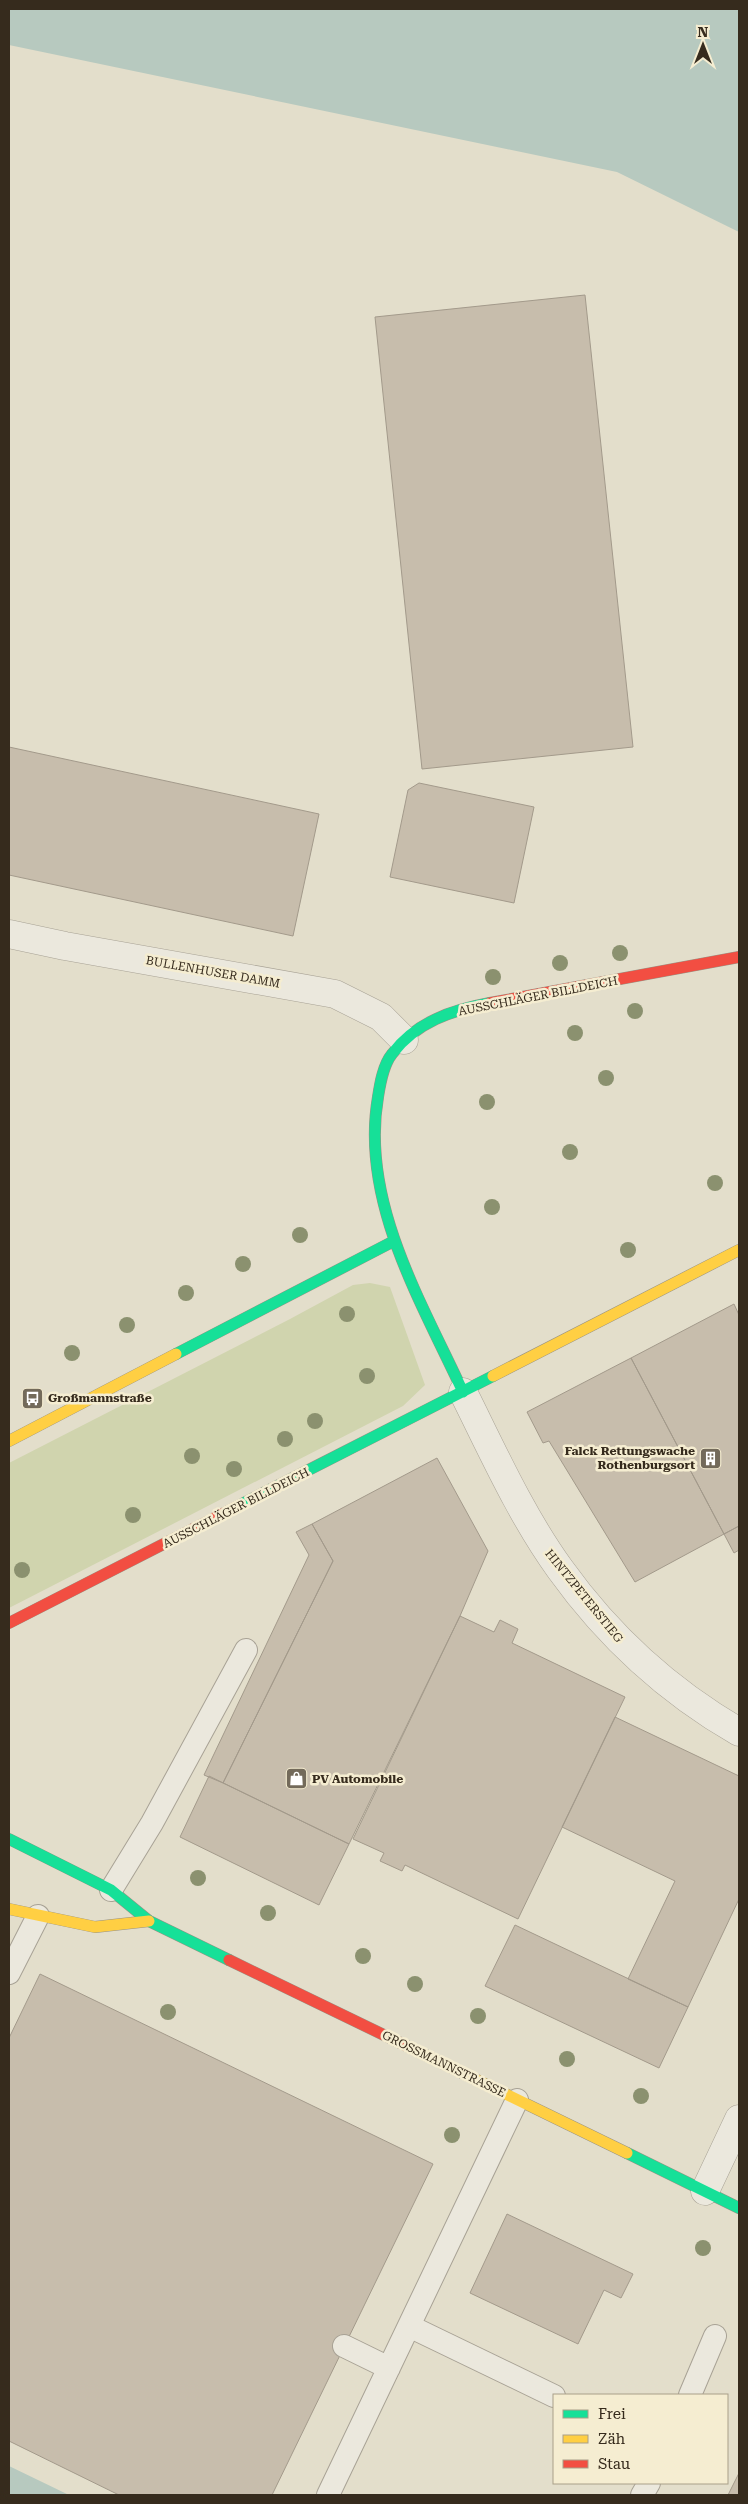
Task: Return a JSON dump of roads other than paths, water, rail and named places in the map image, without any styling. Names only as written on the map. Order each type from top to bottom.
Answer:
[{"type":"street","name":"BULLENHUSER DAMM","points":[[9,934],[65,946],[334,994],[381,1017],[404,1040]]},
{"type":"street","name":"AUSSCHLÄGER BILLDEICH","points":[[463,1392],[394,1241],[377,1170],[373,1137],[381,1080],[390,1056],[404,1040],[422,1026],[443,1016],[485,1004],[739,957]]},
{"type":"street","points":[[9,1441],[394,1241]]},
{"type":"street","name":"AUSSCHLÄGER BILLDEICH","points":[[9,1623],[739,1250]]},
{"type":"street","name":"HINTZPETERSTIEG","points":[[463,1392],[534,1529],[560,1569],[584,1599],[620,1641],[648,1669],[719,1720],[739,1732]]},
{"type":"street","name":"GROSSMANNSTRASSE","points":[[9,1839],[111,1890],[149,1921],[739,2208]]},
{"type":"street","points":[[9,1909],[95,1927],[149,1921]]},
{"type":"street","points":[[705,2191],[739,2119]]},
{"type":"lane","points":[[111,1890],[152,1823],[246,1650]]},
{"type":"lane","points":[[9,1974],[38,1916]]},
{"type":"lane","points":[[328,2495],[517,2100]]},
{"type":"lane","points":[[409,2326],[553,2396]]},
{"type":"lane","points":[[690,2394],[715,2336]]},
{"type":"lane","points":[[344,2346],[389,2368]]},
{"type":"lane","points":[[642,2495],[648,2484]]},
{"type":"place","name":"Großmannstraße","points":[[32,1398]]},
{"type":"place","name":"Falck Rettungswache Rothenburgsort","points":[[711,1458]]},
{"type":"place","name":"PV Automobile","points":[[296,1779]]}]
